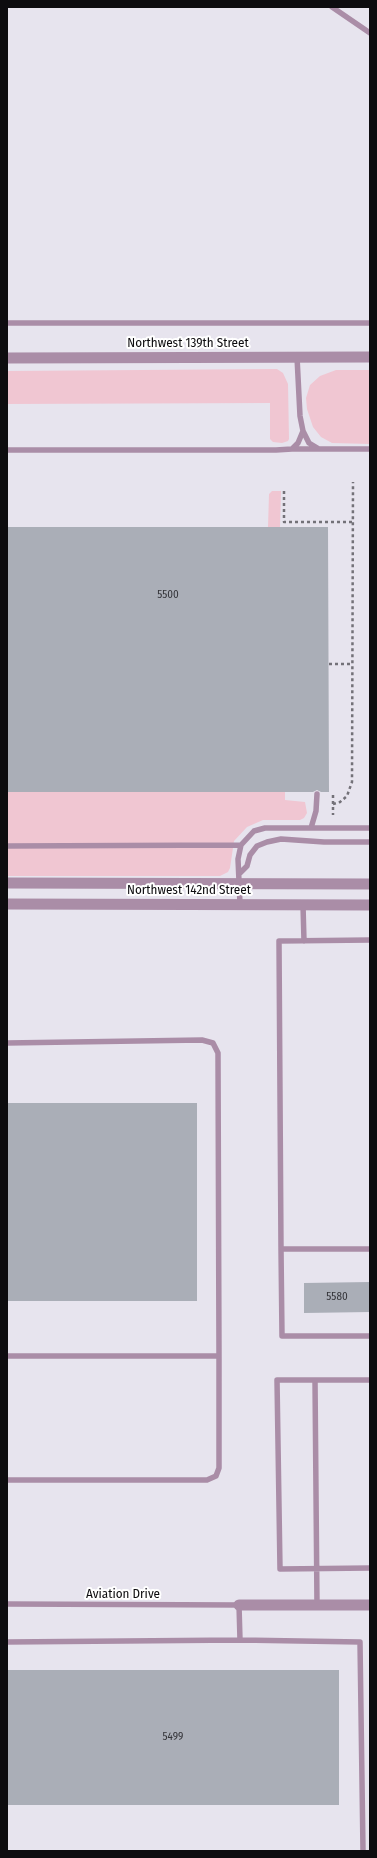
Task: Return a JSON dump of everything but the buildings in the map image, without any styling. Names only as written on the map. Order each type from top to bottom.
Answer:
[{"type":"street","name":"Northwest 139th Street","points":[[7,358],[370,357]]},
{"type":"street","name":"Northwest 142nd Street","points":[[7,883],[240,878],[370,884]]},
{"type":"street","name":"Northwest 142nd Street","points":[[7,904],[370,905]]},
{"type":"street","points":[[240,1605],[370,1605]]},
{"type":"lane","points":[[332,7],[370,33]]},
{"type":"lane","points":[[7,323],[370,323]]},
{"type":"lane","points":[[297,357],[300,416],[303,431],[309,444],[318,449]]},
{"type":"lane","points":[[292,449],[298,443],[303,431]]},
{"type":"lane","points":[[7,450],[370,449]]},
{"type":"lane","points":[[311,828],[316,811],[316,794]]},
{"type":"lane","points":[[240,904],[240,878],[237,865],[241,845],[254,831],[266,828],[370,828]]},
{"type":"lane","points":[[240,878],[247,866],[250,855],[257,846],[267,842],[281,839],[324,842],[370,842]]},
{"type":"lane","points":[[7,846],[241,845]]},
{"type":"lane","points":[[303,905],[304,941]]},
{"type":"lane","points":[[370,940],[279,941],[282,1336],[370,1336]]},
{"type":"lane","points":[[7,1043],[202,1040],[213,1043],[218,1053],[219,1356],[219,1468],[216,1476],[207,1480],[7,1480]]},
{"type":"lane","points":[[281,1249],[370,1249]]},
{"type":"lane","points":[[7,1356],[219,1356]]},
{"type":"lane","points":[[370,1380],[277,1380],[280,1569],[370,1568]]},
{"type":"lane","points":[[315,1380],[317,1605]]},
{"type":"lane","name":"Aviation Drive","points":[[7,1604],[240,1605]]},
{"type":"lane","points":[[240,1605],[240,1640]]},
{"type":"lane","points":[[7,1642],[240,1640],[360,1642],[363,1851]]},
{"type":"path","points":[[333,804],[340,802],[346,796],[352,782],[353,482]]},
{"type":"path","points":[[284,491],[284,522],[352,522]]},
{"type":"path","points":[[329,664],[352,664]]},
{"type":"path","points":[[333,795],[334,815]]},
{"type":"shaded area","points":[[277,369],[283,373],[288,384],[289,439],[288,441],[282,443],[273,442],[270,439],[270,403],[7,404],[7,371]]},
{"type":"shaded area","points":[[336,370],[370,370],[370,444],[332,443],[321,437],[313,427],[307,409],[306,398],[310,385],[320,376]]},
{"type":"shaded area","points":[[272,491],[281,491],[280,527],[268,527],[269,494]]},
{"type":"shaded area","points":[[7,792],[285,792],[285,800],[305,802],[307,813],[304,818],[300,820],[263,820],[247,827],[234,841],[230,868],[228,872],[220,876],[7,876]]}]
